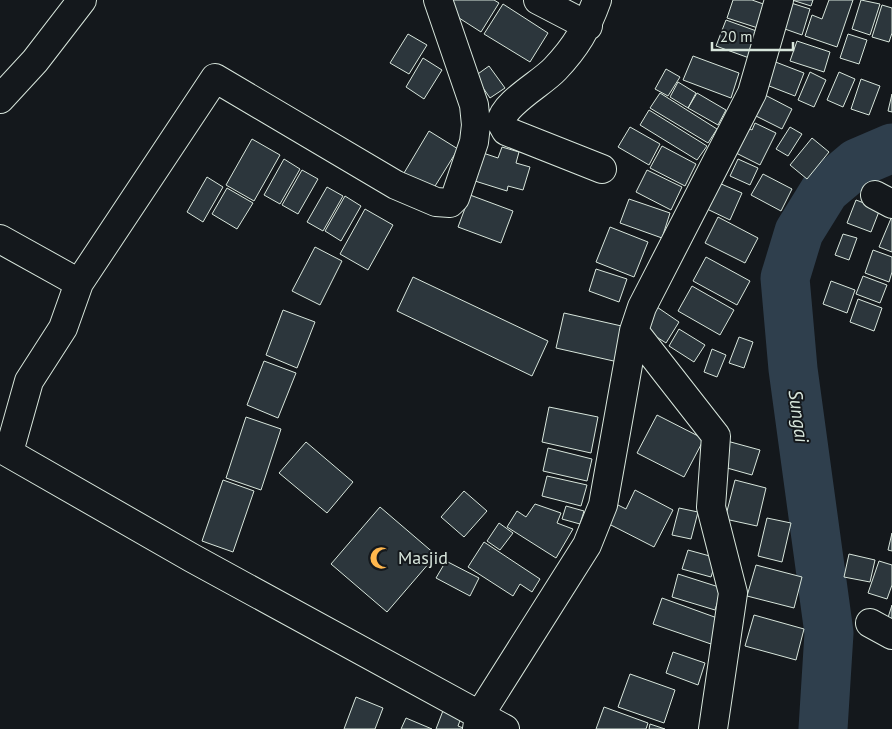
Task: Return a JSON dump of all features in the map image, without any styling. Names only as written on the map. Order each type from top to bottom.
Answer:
[{"type":"street","points":[[0,99],[35,61],[82,0]]},
{"type":"street","points":[[438,0],[474,105],[476,125],[474,142],[459,191],[450,203],[436,202],[396,185],[215,78],[79,283],[63,328],[29,381],[4,450],[478,723],[505,729]]},
{"type":"street","points":[[538,0],[588,26]]},
{"type":"street","points":[[476,125],[502,116],[554,71],[573,49],[588,26],[597,0]]},
{"type":"street","points":[[478,723],[596,528],[603,505],[634,332],[642,306],[752,92],[779,0]]},
{"type":"street","points":[[502,116],[501,122],[506,131],[602,169]]},
{"type":"street","points":[[0,239],[79,283]]},
{"type":"street","points":[[634,332],[716,436],[711,507],[733,593],[713,729]]},
{"type":"building","points":[[450,0],[494,0],[499,3],[481,32],[445,9]]},
{"type":"building","points":[[733,0],[752,0],[769,6],[761,29],[727,18]]},
{"type":"building","points":[[792,0],[813,0],[811,6]]},
{"type":"building","points":[[829,0],[853,0],[837,47],[805,36],[812,15],[822,19]]},
{"type":"building","points":[[861,0],[880,4],[870,35],[852,29]]},
{"type":"building","points":[[791,3],[810,9],[802,35],[782,28]]},
{"type":"building","points":[[503,4],[548,33],[530,62],[484,34]]},
{"type":"building","points":[[882,5],[892,8],[892,33],[889,42],[872,37]]},
{"type":"building","points":[[726,20],[762,33],[752,59],[716,46]]},
{"type":"building","points":[[408,34],[427,45],[409,74],[390,63]]},
{"type":"building","points":[[848,34],[867,40],[859,64],[840,58]]},
{"type":"building","points":[[797,41],[830,52],[824,72],[790,61]]},
{"type":"building","points":[[693,56],[739,73],[731,98],[683,80]]},
{"type":"building","points":[[423,58],[442,70],[424,99],[406,87]]},
{"type":"building","points":[[773,61],[804,73],[795,96],[764,84]]},
{"type":"building","points":[[489,66],[505,88],[490,98],[475,76]]},
{"type":"building","points":[[666,69],[680,77],[668,96],[655,89]]},
{"type":"building","points":[[810,72],[826,80],[814,107],[798,100]]},
{"type":"building","points":[[839,72],[855,79],[843,107],[827,100]]},
{"type":"building","points":[[861,79],[880,86],[869,115],[851,109]]},
{"type":"building","points":[[678,82],[696,93],[688,108],[670,97]]},
{"type":"building","points":[[660,93],[717,129],[708,143],[650,108]]},
{"type":"building","points":[[697,93],[726,110],[718,125],[688,108]]},
{"type":"building","points":[[892,94],[892,112],[888,111]]},
{"type":"building","points":[[765,95],[792,109],[782,129],[754,115]]},
{"type":"building","points":[[649,110],[707,146],[697,160],[640,125]]},
{"type":"building","points":[[755,123],[776,133],[760,165],[734,152],[746,127],[752,130]]},
{"type":"building","points":[[630,127],[660,144],[649,165],[618,147]]},
{"type":"building","points":[[790,127],[802,134],[788,156],[776,149]]},
{"type":"building","points":[[429,131],[458,149],[432,191],[404,173]]},
{"type":"building","points":[[812,138],[829,152],[807,179],[790,165]]},
{"type":"building","points":[[252,139],[280,155],[254,201],[226,185]]},
{"type":"building","points":[[662,146],[696,164],[685,186],[650,168]]},
{"type":"building","points":[[502,147],[519,152],[516,163],[530,167],[523,190],[508,186],[507,191],[475,181],[478,174],[477,151],[498,158]]},
{"type":"building","points":[[284,159],[300,169],[280,204],[264,195]]},
{"type":"building","points":[[738,159],[758,168],[750,185],[730,176]]},
{"type":"building","points":[[302,170],[318,179],[298,214],[282,205]]},
{"type":"building","points":[[647,170],[682,187],[671,210],[636,192]]},
{"type":"building","points":[[763,174],[792,189],[781,211],[751,195]]},
{"type":"building","points":[[207,177],[223,187],[203,222],[187,212]]},
{"type":"building","points":[[719,183],[742,193],[730,220],[707,209]]},
{"type":"building","points":[[327,187],[343,196],[323,231],[307,222]]},
{"type":"building","points":[[227,188],[253,203],[237,229],[212,214]]},
{"type":"building","points":[[470,195],[513,211],[501,243],[458,227]]},
{"type":"building","points":[[345,196],[361,206],[341,241],[325,231]]},
{"type":"building","points":[[629,199],[670,213],[662,238],[620,223]]},
{"type":"building","points":[[856,200],[880,209],[871,232],[847,223]]},
{"type":"building","points":[[365,209],[393,225],[368,270],[340,254]]},
{"type":"building","points":[[892,216],[892,252],[879,247]]},
{"type":"building","points":[[718,217],[758,238],[745,263],[705,243]]},
{"type":"building","points":[[610,227],[648,242],[634,277],[596,262]]},
{"type":"building","points":[[843,234],[857,238],[849,260],[835,255]]},
{"type":"building","points":[[315,247],[342,261],[320,305],[292,291]]},
{"type":"building","points":[[873,250],[892,257],[892,272],[889,282],[865,273]]},
{"type":"building","points":[[706,257],[750,281],[737,305],[693,281]]},
{"type":"building","points":[[596,269],[627,279],[619,302],[589,291]]},
{"type":"building","points":[[863,276],[887,285],[880,303],[856,294]]},
{"type":"building","points":[[413,277],[548,341],[532,376],[397,311]]},
{"type":"building","points":[[831,281],[855,290],[847,313],[823,304]]},
{"type":"building","points":[[692,286],[734,310],[720,335],[678,311]]},
{"type":"building","points":[[858,299],[882,308],[874,331],[850,322]]},
{"type":"building","points":[[654,305],[679,322],[666,343],[641,327]]},
{"type":"building","points":[[283,310],[315,322],[297,368],[266,355]]},
{"type":"building","points":[[564,313],[626,327],[618,362],[556,348]]},
{"type":"building","points":[[679,329],[705,345],[694,362],[669,346]]},
{"type":"building","points":[[739,337],[753,342],[744,368],[729,363]]},
{"type":"building","points":[[712,349],[726,355],[717,377],[704,372]]},
{"type":"building","points":[[264,361],[296,373],[278,418],[247,405]]},
{"type":"building","points":[[549,407],[598,417],[591,453],[542,442]]},
{"type":"building","points":[[657,415],[704,439],[684,477],[637,453]]},
{"type":"building","points":[[246,417],[281,429],[261,490],[226,478]]},
{"type":"building","points":[[727,441],[760,450],[752,475],[720,466]]},
{"type":"building","points":[[306,442],[353,482],[327,513],[279,473]]},
{"type":"building","points":[[548,448],[592,459],[587,481],[543,471]]},
{"type":"building","points":[[547,476],[587,485],[581,506],[542,496]]},
{"type":"building","points":[[223,480],[254,491],[233,552],[202,541]]},
{"type":"building","points":[[735,480],[766,488],[757,526],[725,519]]},
{"type":"building","points":[[635,490],[673,510],[654,547],[607,523],[616,504],[626,509]]},
{"type":"building","points":[[464,491],[487,511],[464,537],[441,517]]},
{"type":"building","points":[[535,504],[561,513],[557,523],[573,529],[556,558],[507,527],[517,511],[526,517]]},
{"type":"building","points":[[566,506],[584,511],[580,524],[562,519]]},
{"type":"building","points":[[380,507],[436,555],[387,612],[331,564]]},
{"type":"building","points":[[679,508],[698,512],[691,539],[672,535]]},
{"type":"building","points":[[767,518],[791,523],[782,562],[758,556]]},
{"type":"building","points":[[499,523],[513,533],[500,550],[487,541]]},
{"type":"building","points":[[892,533],[892,551],[888,550]]},
{"type":"building","points":[[484,542],[540,579],[532,592],[520,584],[513,596],[468,567]]},
{"type":"building","points":[[688,550],[717,558],[711,577],[682,569]]},
{"type":"building","points":[[849,554],[875,560],[870,582],[844,577]]},
{"type":"building","points":[[446,561],[479,578],[470,596],[436,578]]},
{"type":"building","points":[[879,561],[892,565],[892,585],[887,599],[868,593]]},
{"type":"building","points":[[756,565],[802,577],[794,608],[747,596]]},
{"type":"building","points":[[678,574],[722,588],[715,610],[672,597]]},
{"type":"building","points":[[662,598],[720,619],[711,644],[653,624]]},
{"type":"building","points":[[892,605],[892,629],[885,627]]},
{"type":"building","points":[[754,615],[804,629],[796,660],[745,646]]},
{"type":"building","points":[[673,652],[705,663],[698,685],[666,673]]},
{"type":"building","points":[[630,674],[675,690],[664,723],[618,707]]},
{"type":"building","points":[[356,697],[383,708],[375,729],[344,729]]},
{"type":"building","points":[[604,707],[648,723],[646,729],[596,729]]},
{"type":"building","points":[[444,708],[462,715],[458,726],[466,729],[436,729]]},
{"type":"building","points":[[406,718],[432,729],[401,729]]},
{"type":"building","points":[[650,724],[665,729],[649,729]]},
{"type":"waterway","name":"Sungai","points":[[823,729],[829,633],[793,369],[785,278],[799,232],[825,190],[857,163],[892,148]]},
{"type":"place","name":"Masjid","points":[[381,558]]}]
